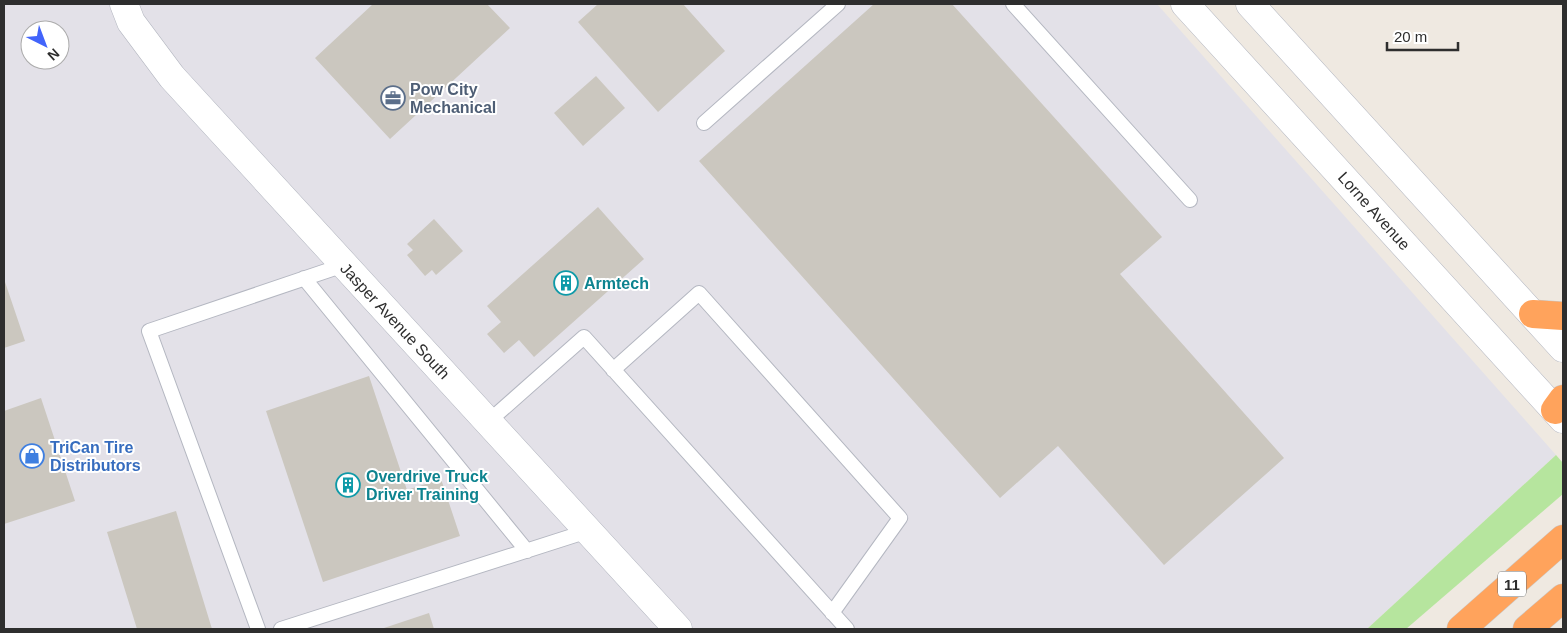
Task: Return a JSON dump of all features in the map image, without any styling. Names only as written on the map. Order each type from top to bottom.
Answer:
[{"type":"highway","points":[[1533,314],[1563,316]]},
{"type":"highway","name":"11","points":[[1461,629],[1563,539]]},
{"type":"highway","points":[[1527,629],[1563,598]]},
{"type":"main road","name":"Jasper Avenue South","points":[[124,4],[131,22],[172,78],[588,531],[675,629]]},
{"type":"main road","name":"Lorne Avenue","points":[[1185,4],[1560,409]]},
{"type":"main road","points":[[1250,4],[1563,348]]},
{"type":"lane","points":[[704,124],[838,4]]},
{"type":"lane","points":[[1013,4],[1190,200]]},
{"type":"lane","points":[[258,629],[149,331],[344,265]]},
{"type":"lane","points":[[304,278],[527,551]]},
{"type":"lane","points":[[614,370],[699,293],[900,518],[832,613]]},
{"type":"lane","points":[[488,422],[584,337],[847,629]]},
{"type":"lane","points":[[281,629],[588,531]]},
{"type":"shaded area","points":[[4,4],[1157,4],[1556,455],[1367,629],[4,629]]},
{"type":"green space","points":[[1556,455],[1563,463],[1563,494],[1406,629],[1367,629]]},
{"type":"building","name":"Pow City Mechanical","points":[[373,4],[487,4],[510,28],[390,139],[315,58]]},
{"type":"building","points":[[598,4],[683,4],[725,51],[658,112],[578,22]]},
{"type":"building","points":[[874,4],[952,4],[1162,237],[1120,274],[1284,458],[1164,565],[1058,446],[1000,498],[699,161]]},
{"type":"building","points":[[596,76],[625,108],[583,146],[554,113]]},
{"type":"building","name":"Armtech","points":[[598,207],[644,259],[534,357],[519,340],[504,353],[487,334],[501,322],[487,306]]},
{"type":"building","points":[[434,219],[463,251],[436,275],[432,270],[425,276],[407,255],[413,250],[407,244]]},
{"type":"building","points":[[4,279],[25,341],[4,348]]},
{"type":"building","name":"Overdrive Truck Driver Training","points":[[369,376],[407,490],[441,479],[460,536],[323,582],[266,411]]},
{"type":"building","name":"TriCan Tire Distributors","points":[[41,398],[75,501],[4,524],[4,411]]},
{"type":"building","points":[[176,511],[212,629],[137,629],[107,532]]},
{"type":"building","points":[[429,613],[434,629],[381,629]]},
{"type":"place","name":"Pow City Mechanical","points":[[393,98]]},
{"type":"place","name":"Armtech","points":[[566,283]]},
{"type":"place","name":"TriCan Tire Distributors","points":[[32,456]]},
{"type":"place","name":"Overdrive Truck Driver Training","points":[[348,485]]}]
